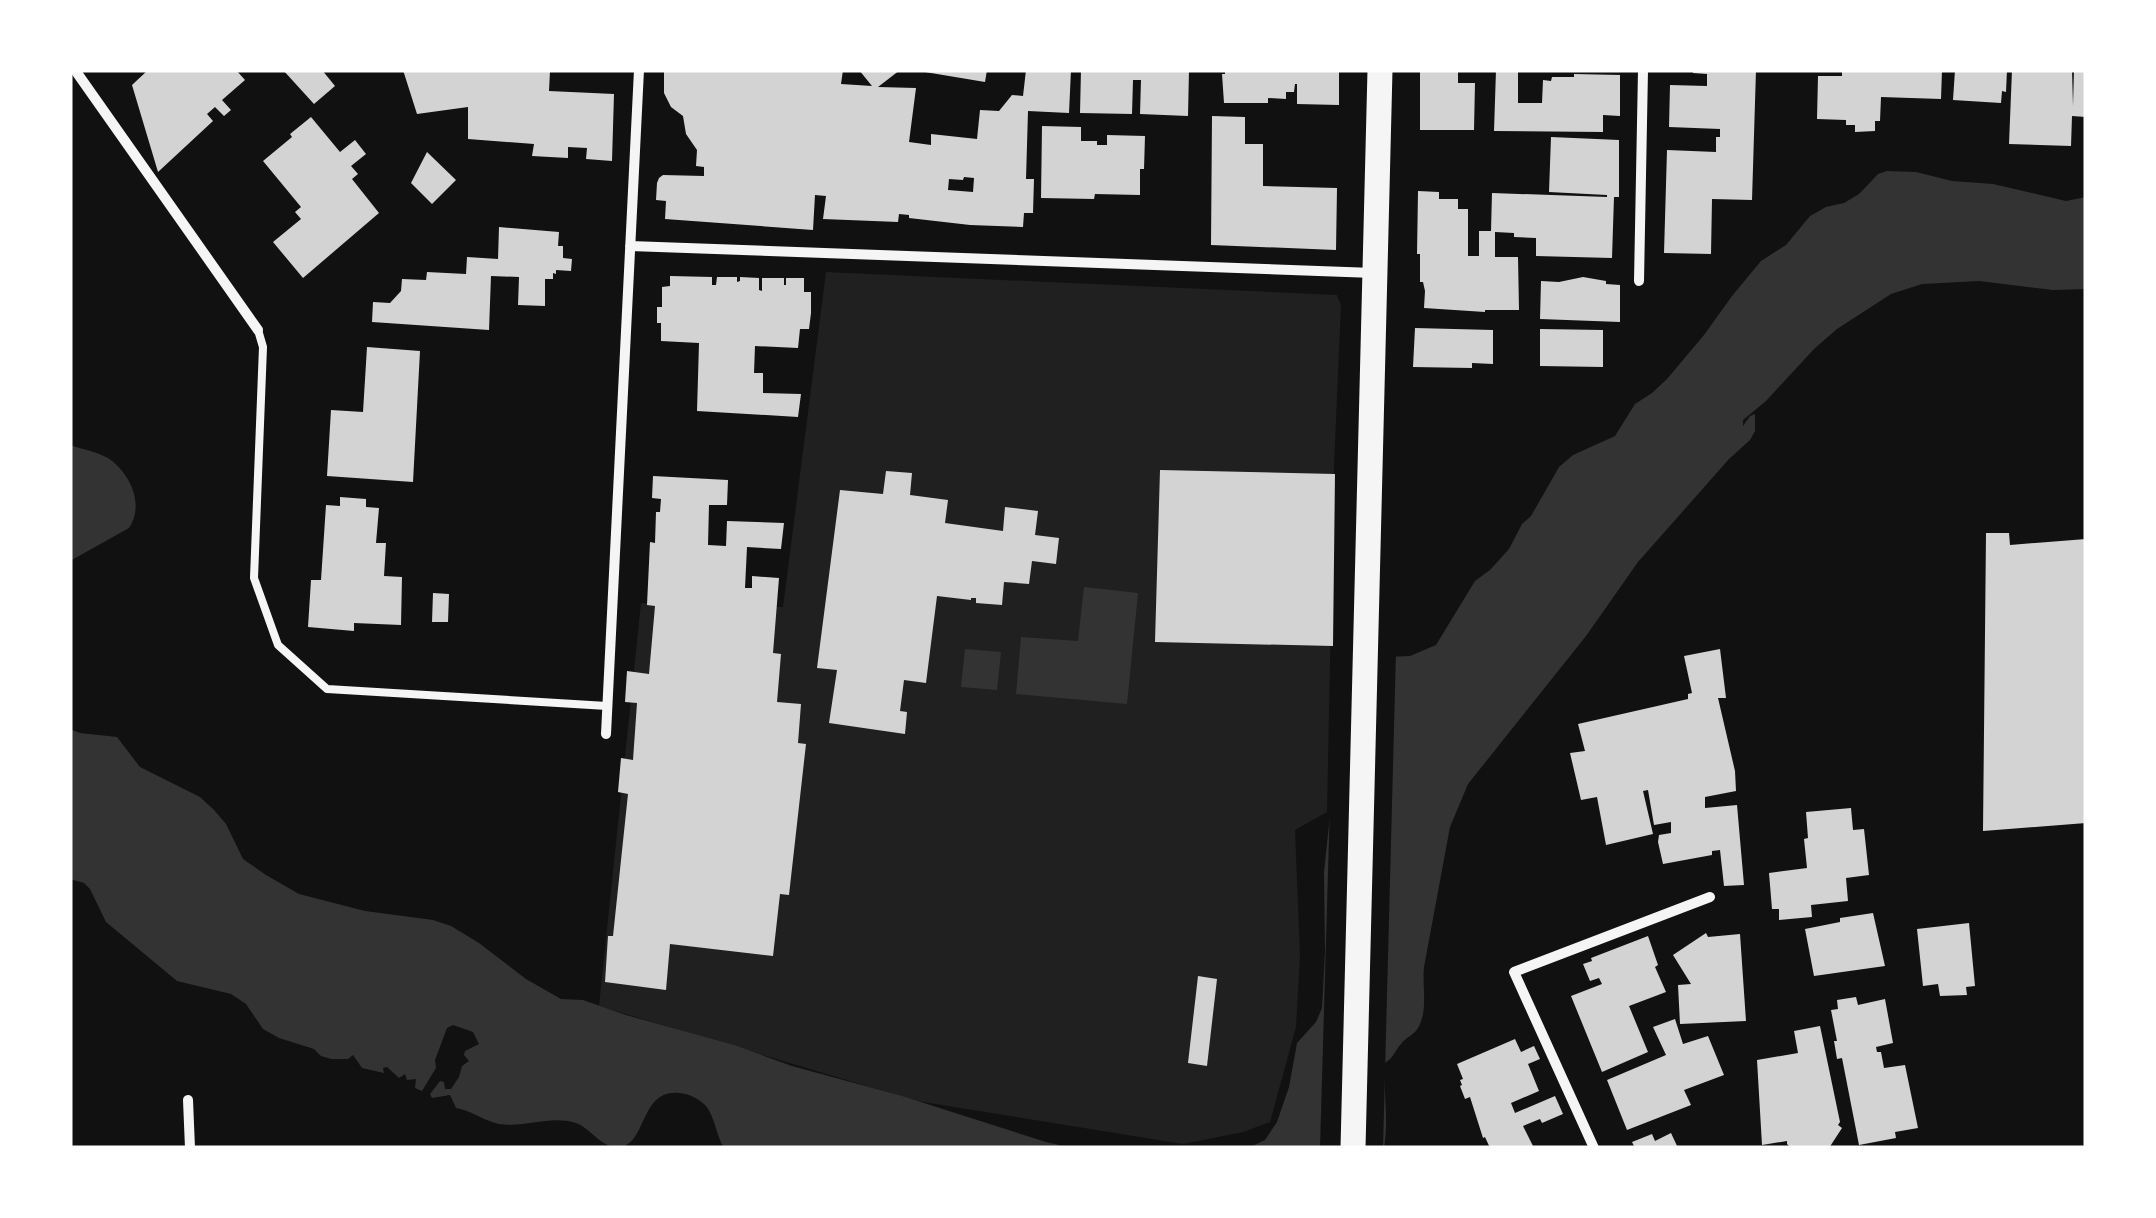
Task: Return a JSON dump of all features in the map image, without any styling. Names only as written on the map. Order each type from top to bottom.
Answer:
[{"type":"main road","points":[[1353,1148],[1380,70]]},
{"type":"street","points":[[75,70],[258,330]]},
{"type":"street","points":[[606,734],[639,70]]},
{"type":"street","points":[[1638,281],[1642,70]]},
{"type":"street","points":[[630,246],[1375,273]]},
{"type":"street","points":[[1594,1148],[1514,972],[1710,897]]},
{"type":"street","points":[[188,1100],[190,1148]]},
{"type":"lane","points":[[258,330],[264,348],[254,578],[278,645],[327,688],[607,706]]},
{"type":"shaded area","points":[[1887,171],[1993,184],[2066,201],[2086,197],[2086,289],[2053,290],[1979,281],[1922,284],[1891,294],[1837,329],[1743,420],[1743,426],[1755,414],[1755,431],[1750,440],[1638,562],[1586,636],[1468,784],[1450,827],[1424,967],[1422,1019],[1415,1032],[1385,1063],[1384,1148],[1248,1148],[1265,1140],[1277,1122],[1289,1087],[1297,1043],[1316,1022],[1322,1008],[1324,872],[1334,778],[1389,657],[1410,656],[1436,645],[1475,581],[1509,549],[1559,467],[1573,455],[1615,436],[1635,404],[1667,379],[1761,261],[1786,245],[1810,216],[1844,203]]},
{"type":"shaded area","points":[[826,272],[1337,295],[1341,305],[1327,812],[1295,830],[1300,956],[1296,1027],[1270,1122],[1243,1132],[1183,1144],[917,1101],[599,1006],[641,603],[783,607]]},
{"type":"shaded area","points":[[70,445],[116,464],[129,480],[136,509],[129,528],[70,561]]},
{"type":"shaded area","points":[[1084,587],[1138,593],[1127,704],[1016,694],[1021,637],[1078,641]]},
{"type":"shaded area","points":[[965,649],[1001,652],[997,690],[961,687]]},
{"type":"shaded area","points":[[70,729],[117,737],[140,767],[200,797],[214,810],[226,824],[243,859],[299,894],[365,911],[451,926],[561,999],[583,1000],[1072,1148],[724,1148],[706,1106],[679,1093],[658,1099],[630,1143],[615,1147],[576,1123],[557,1120],[499,1124],[456,1108],[450,1095],[432,1098],[430,1094],[440,1081],[445,1089],[451,1089],[462,1066],[469,1061],[465,1051],[479,1044],[473,1032],[453,1025],[447,1028],[435,1060],[436,1068],[422,1091],[415,1088],[416,1079],[407,1080],[405,1074],[399,1078],[387,1067],[383,1068],[384,1073],[362,1068],[353,1055],[348,1059],[321,1056],[314,1049],[263,1029],[246,1004],[231,994],[177,981],[106,922],[84,883],[70,879]]},
{"type":"pier","points":[[1396,651],[1383,1148],[1320,1148],[1331,769],[1337,740],[1362,672],[1386,653]]},
{"type":"building","points":[[148,70],[236,70],[245,80],[222,100],[231,110],[224,116],[215,107],[207,114],[213,121],[158,172],[132,85]]},
{"type":"building","points":[[283,70],[322,70],[335,86],[314,104]]},
{"type":"building","points":[[403,70],[550,71],[549,91],[614,94],[612,161],[586,159],[587,148],[568,147],[568,158],[532,156],[534,144],[468,139],[468,107],[417,114]]},
{"type":"building","points":[[664,70],[843,70],[841,84],[872,86],[859,70],[900,70],[878,87],[916,88],[909,142],[931,145],[931,134],[977,139],[980,110],[999,111],[1012,95],[1023,96],[1026,70],[1071,70],[1069,113],[1028,111],[1026,179],[1034,179],[1033,213],[1024,213],[1023,227],[970,225],[899,214],[898,222],[823,219],[826,196],[815,195],[813,230],[665,219],[666,201],[656,200],[659,178],[704,176],[704,167],[696,166],[697,150],[686,134],[683,116],[671,107],[664,93]],"holes":[[[974,178],[973,192],[948,190],[949,179]]]},
{"type":"building","points":[[925,70],[987,70],[985,82]]},
{"type":"building","points":[[1081,70],[1189,70],[1188,116],[1140,114],[1141,80],[1133,80],[1132,114],[1080,113]]},
{"type":"building","points":[[1225,70],[1339,70],[1339,105],[1297,104],[1297,84],[1294,92],[1286,92],[1286,99],[1224,103]]},
{"type":"building","points":[[1420,70],[1458,70],[1458,83],[1475,83],[1474,130],[1420,130]]},
{"type":"building","points":[[1496,70],[1518,70],[1518,103],[1542,103],[1543,80],[1551,81],[1552,77],[1620,75],[1620,116],[1603,115],[1603,132],[1494,131]]},
{"type":"building","points":[[1693,70],[1756,70],[1752,200],[1712,199],[1711,254],[1664,253],[1667,150],[1716,152],[1716,137],[1720,137],[1720,129],[1669,127],[1670,85],[1707,86],[1707,74]]},
{"type":"building","points":[[1842,70],[1942,70],[1941,99],[1881,97],[1880,121],[1875,121],[1875,131],[1855,132],[1855,125],[1846,125],[1846,120],[1817,119],[1818,76],[1842,76]]},
{"type":"building","points":[[1955,70],[2007,70],[2001,103],[1953,100]]},
{"type":"building","points":[[2012,70],[2072,70],[2073,106],[2074,70],[2086,70],[2086,117],[2072,116],[2071,146],[2009,144]]},
{"type":"building","points":[[1212,116],[1245,117],[1245,144],[1263,144],[1263,186],[1337,188],[1336,250],[1211,245]]},
{"type":"building","points":[[311,117],[340,152],[355,140],[366,154],[351,166],[358,174],[352,179],[379,213],[303,278],[273,242],[301,219],[295,212],[301,207],[263,161]]},
{"type":"building","points":[[1042,126],[1081,127],[1081,141],[1097,141],[1097,145],[1107,145],[1107,135],[1145,136],[1140,195],[1041,198]]},
{"type":"building","points":[[1551,137],[1619,140],[1619,197],[1614,197],[1612,258],[1536,256],[1536,238],[1495,232],[1495,257],[1518,257],[1519,310],[1424,308],[1425,291],[1417,254],[1418,191],[1439,192],[1439,199],[1458,199],[1458,209],[1468,209],[1468,256],[1479,256],[1479,231],[1491,231],[1492,193],[1607,197],[1549,192]]},
{"type":"building","points":[[427,152],[456,180],[432,204],[411,183]]},
{"type":"building","points":[[499,227],[559,232],[558,246],[563,246],[563,258],[572,259],[571,271],[556,270],[553,279],[545,279],[545,306],[518,305],[519,277],[491,276],[489,330],[372,322],[373,302],[390,303],[401,291],[402,279],[426,280],[427,272],[466,274],[467,257],[498,259]]},
{"type":"building","points":[[670,276],[712,277],[712,285],[716,285],[717,277],[737,277],[737,282],[740,277],[759,278],[762,291],[762,278],[784,278],[786,285],[786,278],[804,278],[804,292],[811,292],[811,313],[809,329],[800,329],[798,348],[755,346],[754,373],[763,373],[763,393],[801,394],[798,417],[697,411],[699,343],[661,341],[661,323],[657,323],[662,287],[670,286]]},
{"type":"building","points":[[1583,277],[1620,285],[1620,322],[1540,319],[1541,281]]},
{"type":"building","points":[[1415,328],[1493,330],[1493,364],[1472,363],[1472,368],[1413,367]]},
{"type":"building","points":[[1540,329],[1603,330],[1603,367],[1540,366]]},
{"type":"building","points":[[367,347],[420,351],[413,482],[327,476],[331,410],[363,412]]},
{"type":"building","points":[[1160,470],[1335,474],[1333,646],[1155,642]]},
{"type":"building","points":[[886,471],[912,473],[910,495],[948,500],[945,523],[1003,531],[1005,507],[1038,511],[1035,535],[1059,538],[1056,564],[1032,561],[1029,584],[1004,582],[1002,605],[976,603],[976,598],[937,596],[926,683],[904,680],[900,711],[907,712],[905,734],[829,723],[837,670],[817,668],[840,490],[883,494]]},
{"type":"building","points":[[653,476],[728,480],[727,505],[709,505],[708,545],[726,546],[727,521],[784,523],[781,549],[747,547],[745,588],[752,588],[752,576],[779,578],[773,653],[781,654],[777,702],[801,704],[798,743],[806,744],[789,895],[780,894],[773,956],[670,944],[666,990],[605,982],[628,794],[618,792],[621,758],[633,760],[637,703],[625,702],[627,671],[649,674],[655,606],[647,605],[650,542],[655,543],[656,512],[660,512],[661,499],[652,498]]},
{"type":"building","points":[[340,497],[366,499],[366,507],[379,508],[376,543],[386,543],[384,576],[402,577],[401,625],[354,623],[354,631],[308,627],[311,580],[321,580],[326,505],[340,506]]},
{"type":"building","points":[[1986,533],[2009,533],[2010,545],[2086,539],[2086,823],[1983,831]]},
{"type":"building","points":[[433,593],[449,594],[448,622],[432,622]]},
{"type":"building","points":[[1720,649],[1726,698],[1718,698],[1736,791],[1705,797],[1705,808],[1737,805],[1744,885],[1724,886],[1720,850],[1663,864],[1659,835],[1671,833],[1671,822],[1654,825],[1648,790],[1643,791],[1653,834],[1606,845],[1597,797],[1581,800],[1570,753],[1585,751],[1578,724],[1688,699],[1692,693],[1684,656]]},
{"type":"building","points":[[1851,808],[1853,830],[1864,829],[1869,875],[1846,878],[1848,901],[1811,905],[1812,917],[1779,920],[1779,909],[1772,909],[1769,873],[1807,868],[1806,812]]},
{"type":"building","points":[[1873,913],[1885,966],[1814,976],[1805,929]]},
{"type":"building","points":[[1969,923],[1975,986],[1966,987],[1967,995],[1940,996],[1938,984],[1923,986],[1917,929]]},
{"type":"building","points":[[1706,933],[1708,937],[1740,934],[1746,1021],[1680,1024],[1678,985],[1691,984],[1673,955]]},
{"type":"building","points":[[1648,936],[1666,992],[1629,1006],[1648,1052],[1602,1072],[1571,996],[1602,984],[1599,978],[1590,981],[1583,964]]},
{"type":"building","points":[[1198,976],[1217,979],[1207,1066],[1188,1063]]},
{"type":"building","points":[[1856,997],[1858,1005],[1885,999],[1893,1043],[1876,1047],[1877,1052],[1881,1052],[1884,1068],[1905,1065],[1918,1128],[1895,1132],[1896,1138],[1859,1145],[1842,1058],[1837,1059],[1831,1010],[1838,1009],[1837,1000]]},
{"type":"building","points":[[1675,1019],[1683,1044],[1708,1036],[1724,1075],[1684,1090],[1691,1105],[1627,1130],[1607,1080],[1666,1055],[1653,1027]]},
{"type":"building","points":[[1820,1026],[1838,1125],[1842,1128],[1829,1148],[1791,1148],[1787,1141],[1762,1145],[1757,1060],[1798,1053],[1794,1031]]},
{"type":"building","points":[[1515,1039],[1521,1052],[1534,1046],[1540,1059],[1528,1064],[1539,1091],[1511,1103],[1515,1113],[1555,1096],[1563,1114],[1523,1126],[1534,1148],[1490,1148],[1470,1097],[1465,1099],[1457,1064]]},
{"type":"building","points":[[1671,1133],[1678,1148],[1635,1148],[1632,1142],[1652,1134],[1655,1141]]}]
